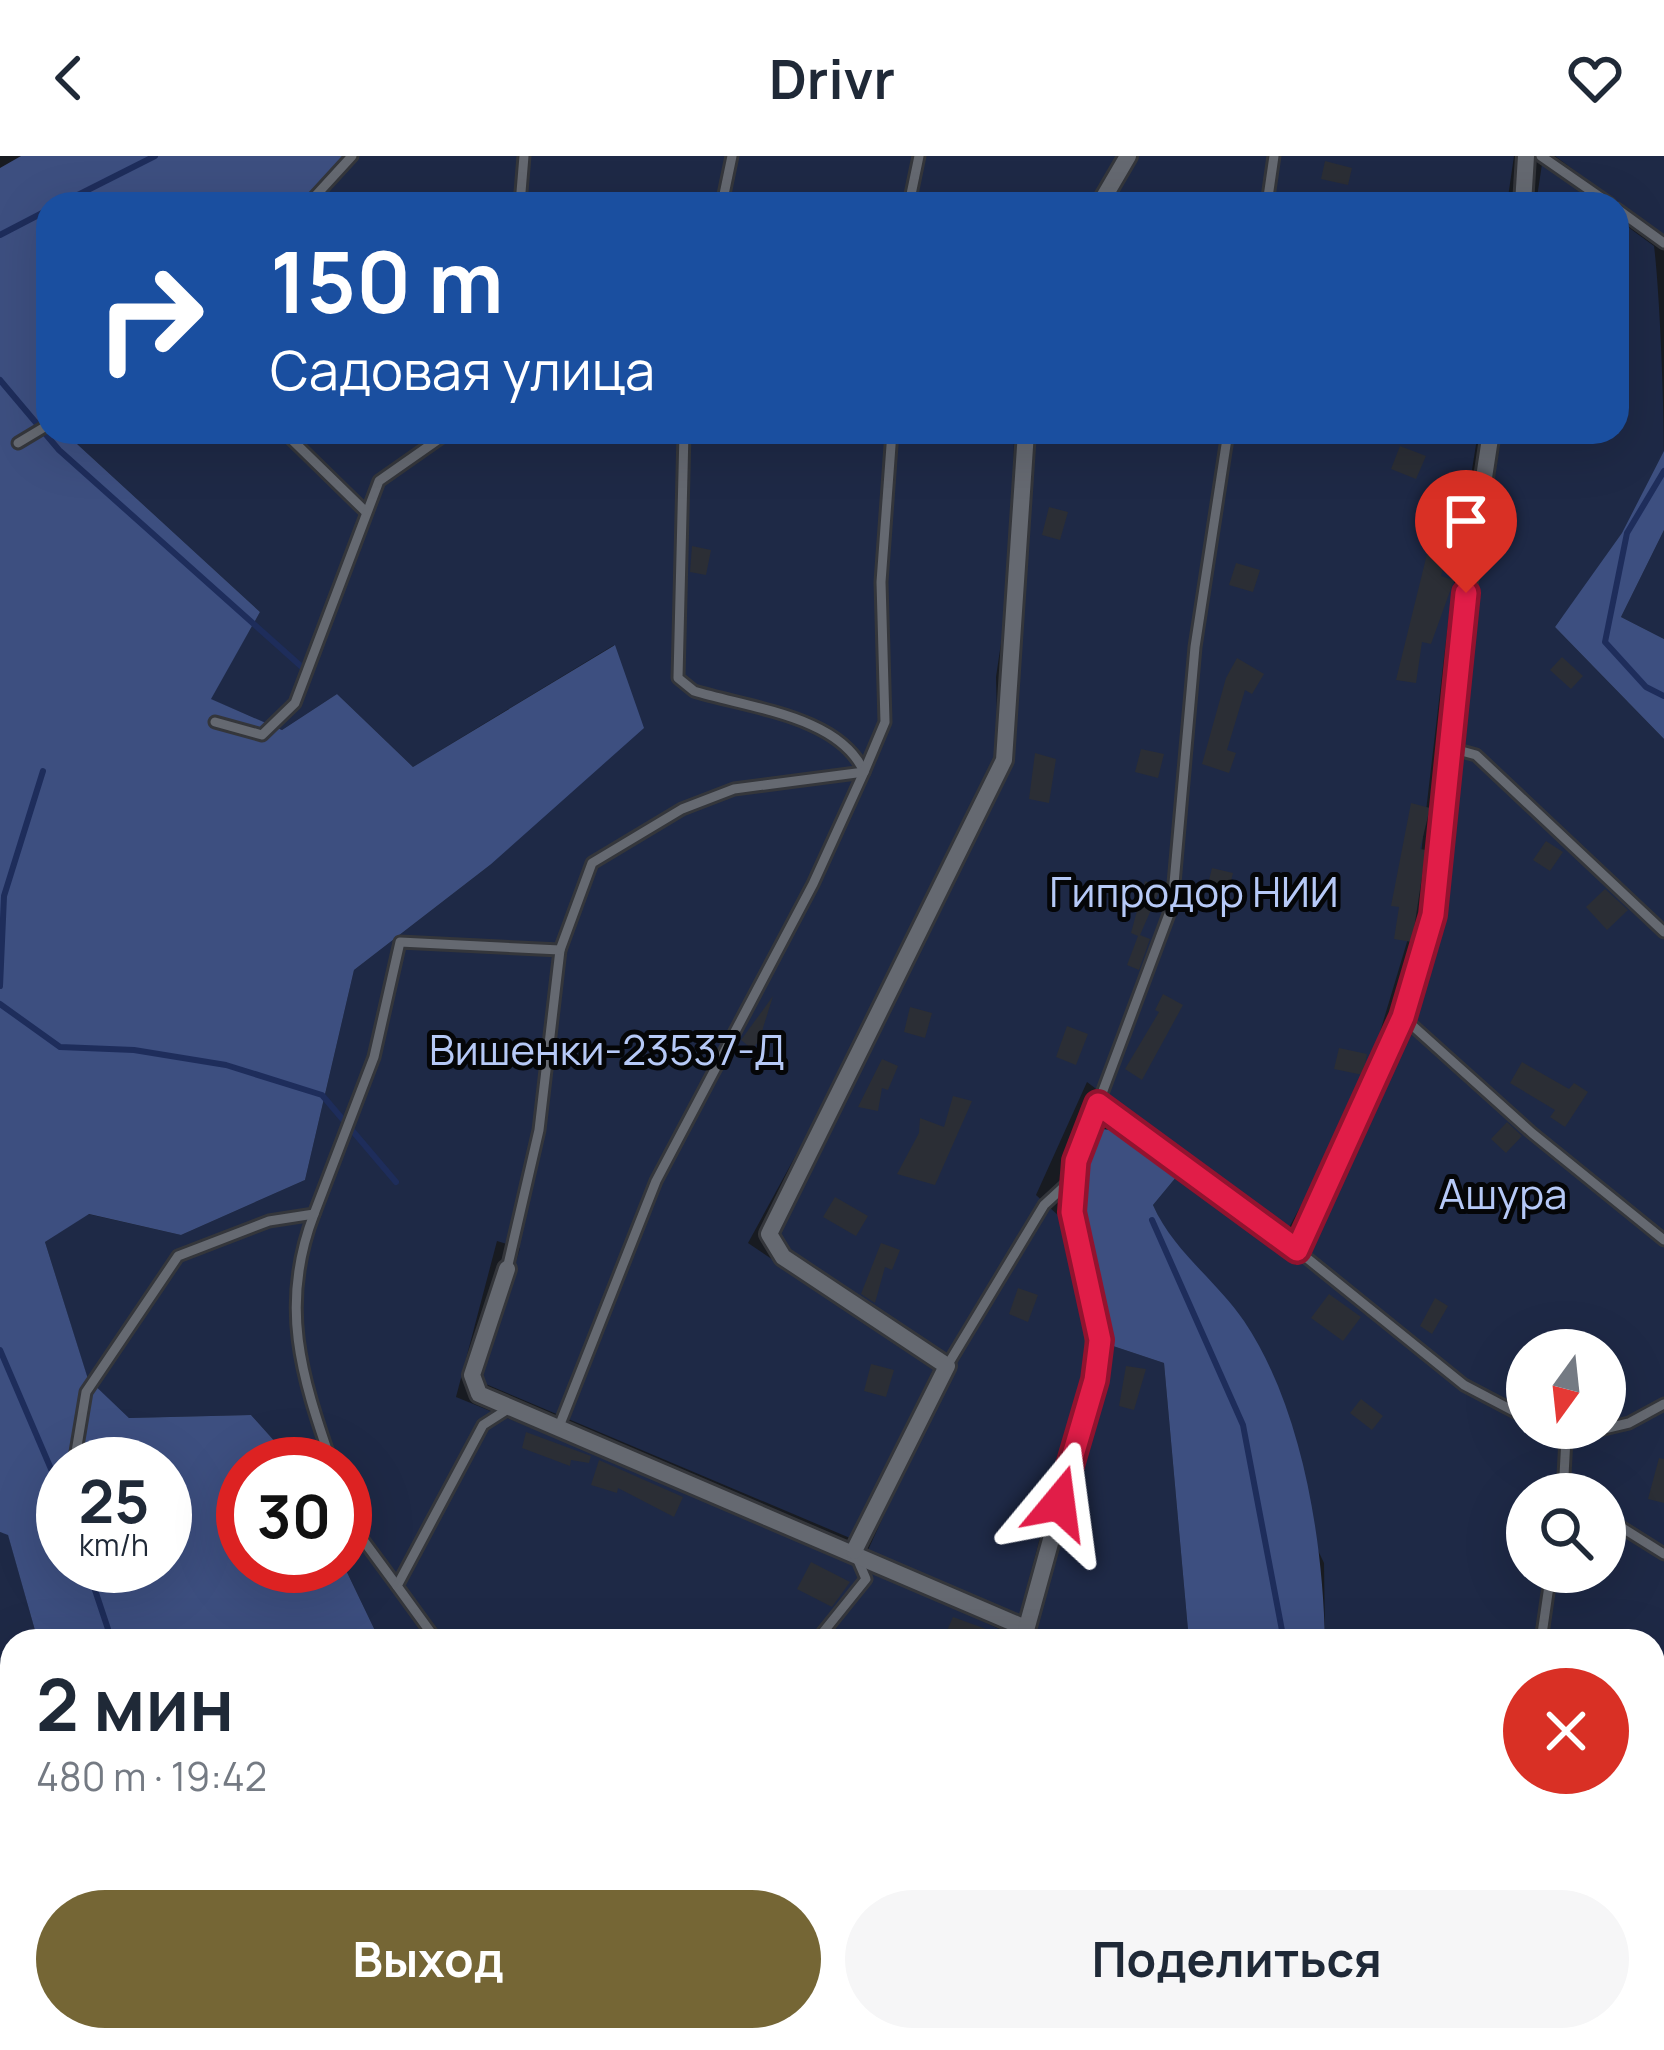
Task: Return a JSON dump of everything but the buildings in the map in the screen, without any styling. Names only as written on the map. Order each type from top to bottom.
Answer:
[{"type":"street","points":[[1107,192],[1128,156]]},
{"type":"street","points":[[1524,192],[1526,156]]},
{"type":"street","points":[[854,1551],[947,1366],[783,1257],[769,1234],[1004,760],[1025,444]]},
{"type":"street","points":[[1024,1629],[1095,1380],[1100,1340],[1072,1212],[1074,1177],[1098,1104],[1297,1250],[1403,1017],[1433,915],[1447,748],[1489,444]]},
{"type":"street","points":[[507,1269],[472,1375],[479,1394],[854,1551],[1013,1629]]},
{"type":"lane","points":[[319,192],[352,156]]},
{"type":"lane","points":[[521,192],[524,156]]},
{"type":"lane","points":[[724,192],[732,156]]},
{"type":"lane","points":[[912,192],[919,156]]},
{"type":"lane","points":[[1270,192],[1274,156]]},
{"type":"lane","points":[[1541,156],[1594,192]]},
{"type":"lane","points":[[1629,217],[1664,243]]},
{"type":"lane","points":[[18,443],[36,432]]},
{"type":"lane","points":[[296,444],[366,512]]},
{"type":"lane","points":[[215,722],[262,735],[295,703],[379,482],[432,444]]},
{"type":"lane","points":[[684,444],[678,678],[694,691],[825,727],[858,757],[864,772]]},
{"type":"lane","points":[[558,1429],[656,1180],[813,884],[885,722],[881,583],[891,444]]},
{"type":"lane","points":[[1098,1104],[1172,906],[1195,647],[1226,444]]},
{"type":"lane","points":[[1447,748],[1476,755],[1664,932]]},
{"type":"lane","points":[[507,1269],[539,1130],[560,950],[592,863],[682,808],[734,789],[864,772]]},
{"type":"lane","points":[[324,1437],[303,1366],[292,1300],[301,1249],[374,1057],[400,942],[560,950]]},
{"type":"lane","points":[[1403,1017],[1532,1133],[1664,1240]]},
{"type":"lane","points":[[947,1366],[1044,1205],[1074,1177]]},
{"type":"lane","points":[[78,1437],[86,1392],[178,1256],[269,1221],[314,1214]]},
{"type":"lane","points":[[1297,1250],[1464,1385],[1506,1407]]},
{"type":"lane","points":[[1626,1425],[1664,1404]]},
{"type":"lane","points":[[397,1586],[483,1426],[508,1408]]},
{"type":"lane","points":[[1626,1530],[1664,1554]]},
{"type":"lane","points":[[826,1629],[866,1579],[854,1551]]},
{"type":"lane","points":[[372,1552],[428,1629]]},
{"type":"lane","points":[[1543,1629],[1548,1593]]},
{"type":"green space","points":[[343,156],[1121,156],[1100,192],[312,192]]},
{"type":"green space","points":[[1132,156],[1514,156],[1509,192],[1118,192]]},
{"type":"green space","points":[[1555,156],[1664,156],[1664,237],[1629,211],[1629,192],[1603,192]]},
{"type":"green space","points":[[1542,164],[1580,192],[1538,192]]},
{"type":"green space","name":"Ашура","points":[[1629,228],[1654,246],[1664,452],[1632,519],[1555,627],[1664,739],[1664,1629],[1325,1629],[1324,1563],[1153,1205],[1177,1176],[1296,1265],[1399,1039],[1437,920],[1462,674],[1500,444],[1629,444]]},
{"type":"green space","name":"Вишенки-23537-Д","points":[[77,444],[1014,444],[1012,569],[996,677],[998,759],[885,992],[748,1243],[934,1368],[850,1538],[481,1382],[520,1248],[497,1241],[456,1397],[843,1555],[999,1629],[374,1629],[357,1593],[372,1593],[372,1437],[271,1437],[251,1415],[129,1418],[88,1380],[45,1242],[88,1214],[181,1235],[305,1180],[354,970],[490,865],[614,645],[413,767],[337,694],[282,730],[210,699],[260,612]]},
{"type":"green space","name":"Гипродор НИИ","points":[[1031,444],[1476,444],[1449,615],[1413,922],[1377,1042],[1335,1143],[1286,1233],[1087,1082],[1036,1195],[1060,1217],[1091,1345],[1019,1617],[868,1550],[955,1360],[835,1289],[777,1231],[1012,767],[1013,671],[1022,621]]},
{"type":"green space","points":[[1664,530],[1664,639],[1621,617]]},
{"type":"green space","name":"Вишенки-23537-Д","points":[[1110,1345],[1164,1363],[1188,1629],[1035,1629]]},
{"type":"green space","points":[[0,1532],[8,1534],[35,1629],[0,1629]]},
{"type":"shaded area","points":[[21,156],[343,156],[312,192],[36,192],[36,444],[77,444],[260,612],[211,699],[282,730],[337,694],[413,767],[615,645],[644,728],[490,865],[354,970],[305,1180],[181,1235],[89,1214],[45,1242],[88,1379],[129,1418],[251,1415],[271,1437],[216,1437],[216,1593],[357,1593],[374,1629],[35,1629],[8,1535],[0,1532],[0,168]]},
{"type":"shaded area","points":[[1664,451],[1664,530],[1621,617],[1664,639],[1664,739],[1555,627],[1622,533]]},
{"type":"shaded area","points":[[1102,1129],[1121,1131],[1177,1176],[1153,1205],[1172,1237],[1244,1321],[1264,1355],[1295,1433],[1314,1518],[1324,1629],[1188,1629],[1164,1363],[1110,1345],[1084,1236],[1081,1207],[1089,1153]]},
{"type":"waterway","points":[[84,192],[155,156]]},
{"type":"waterway","points":[[0,235],[36,216]]},
{"type":"waterway","points":[[0,380],[36,423]]},
{"type":"waterway","points":[[54,444],[303,668]]},
{"type":"waterway","points":[[1664,471],[1627,533],[1605,642],[1646,687],[1664,696]]},
{"type":"waterway","points":[[0,986],[4,896],[43,771]]},
{"type":"waterway","points":[[0,1004],[60,1047],[134,1050],[226,1065],[322,1095],[396,1182]]},
{"type":"waterway","points":[[1152,1220],[1243,1425],[1282,1629]]},
{"type":"waterway","points":[[0,1350],[37,1437]]},
{"type":"waterway","points":[[96,1593],[108,1629]]},
{"type":"route","points":[[1059,1503],[1095,1380],[1100,1340],[1072,1212],[1076,1161],[1098,1104],[1297,1250],[1403,1017],[1433,915],[1466,593]]}]
